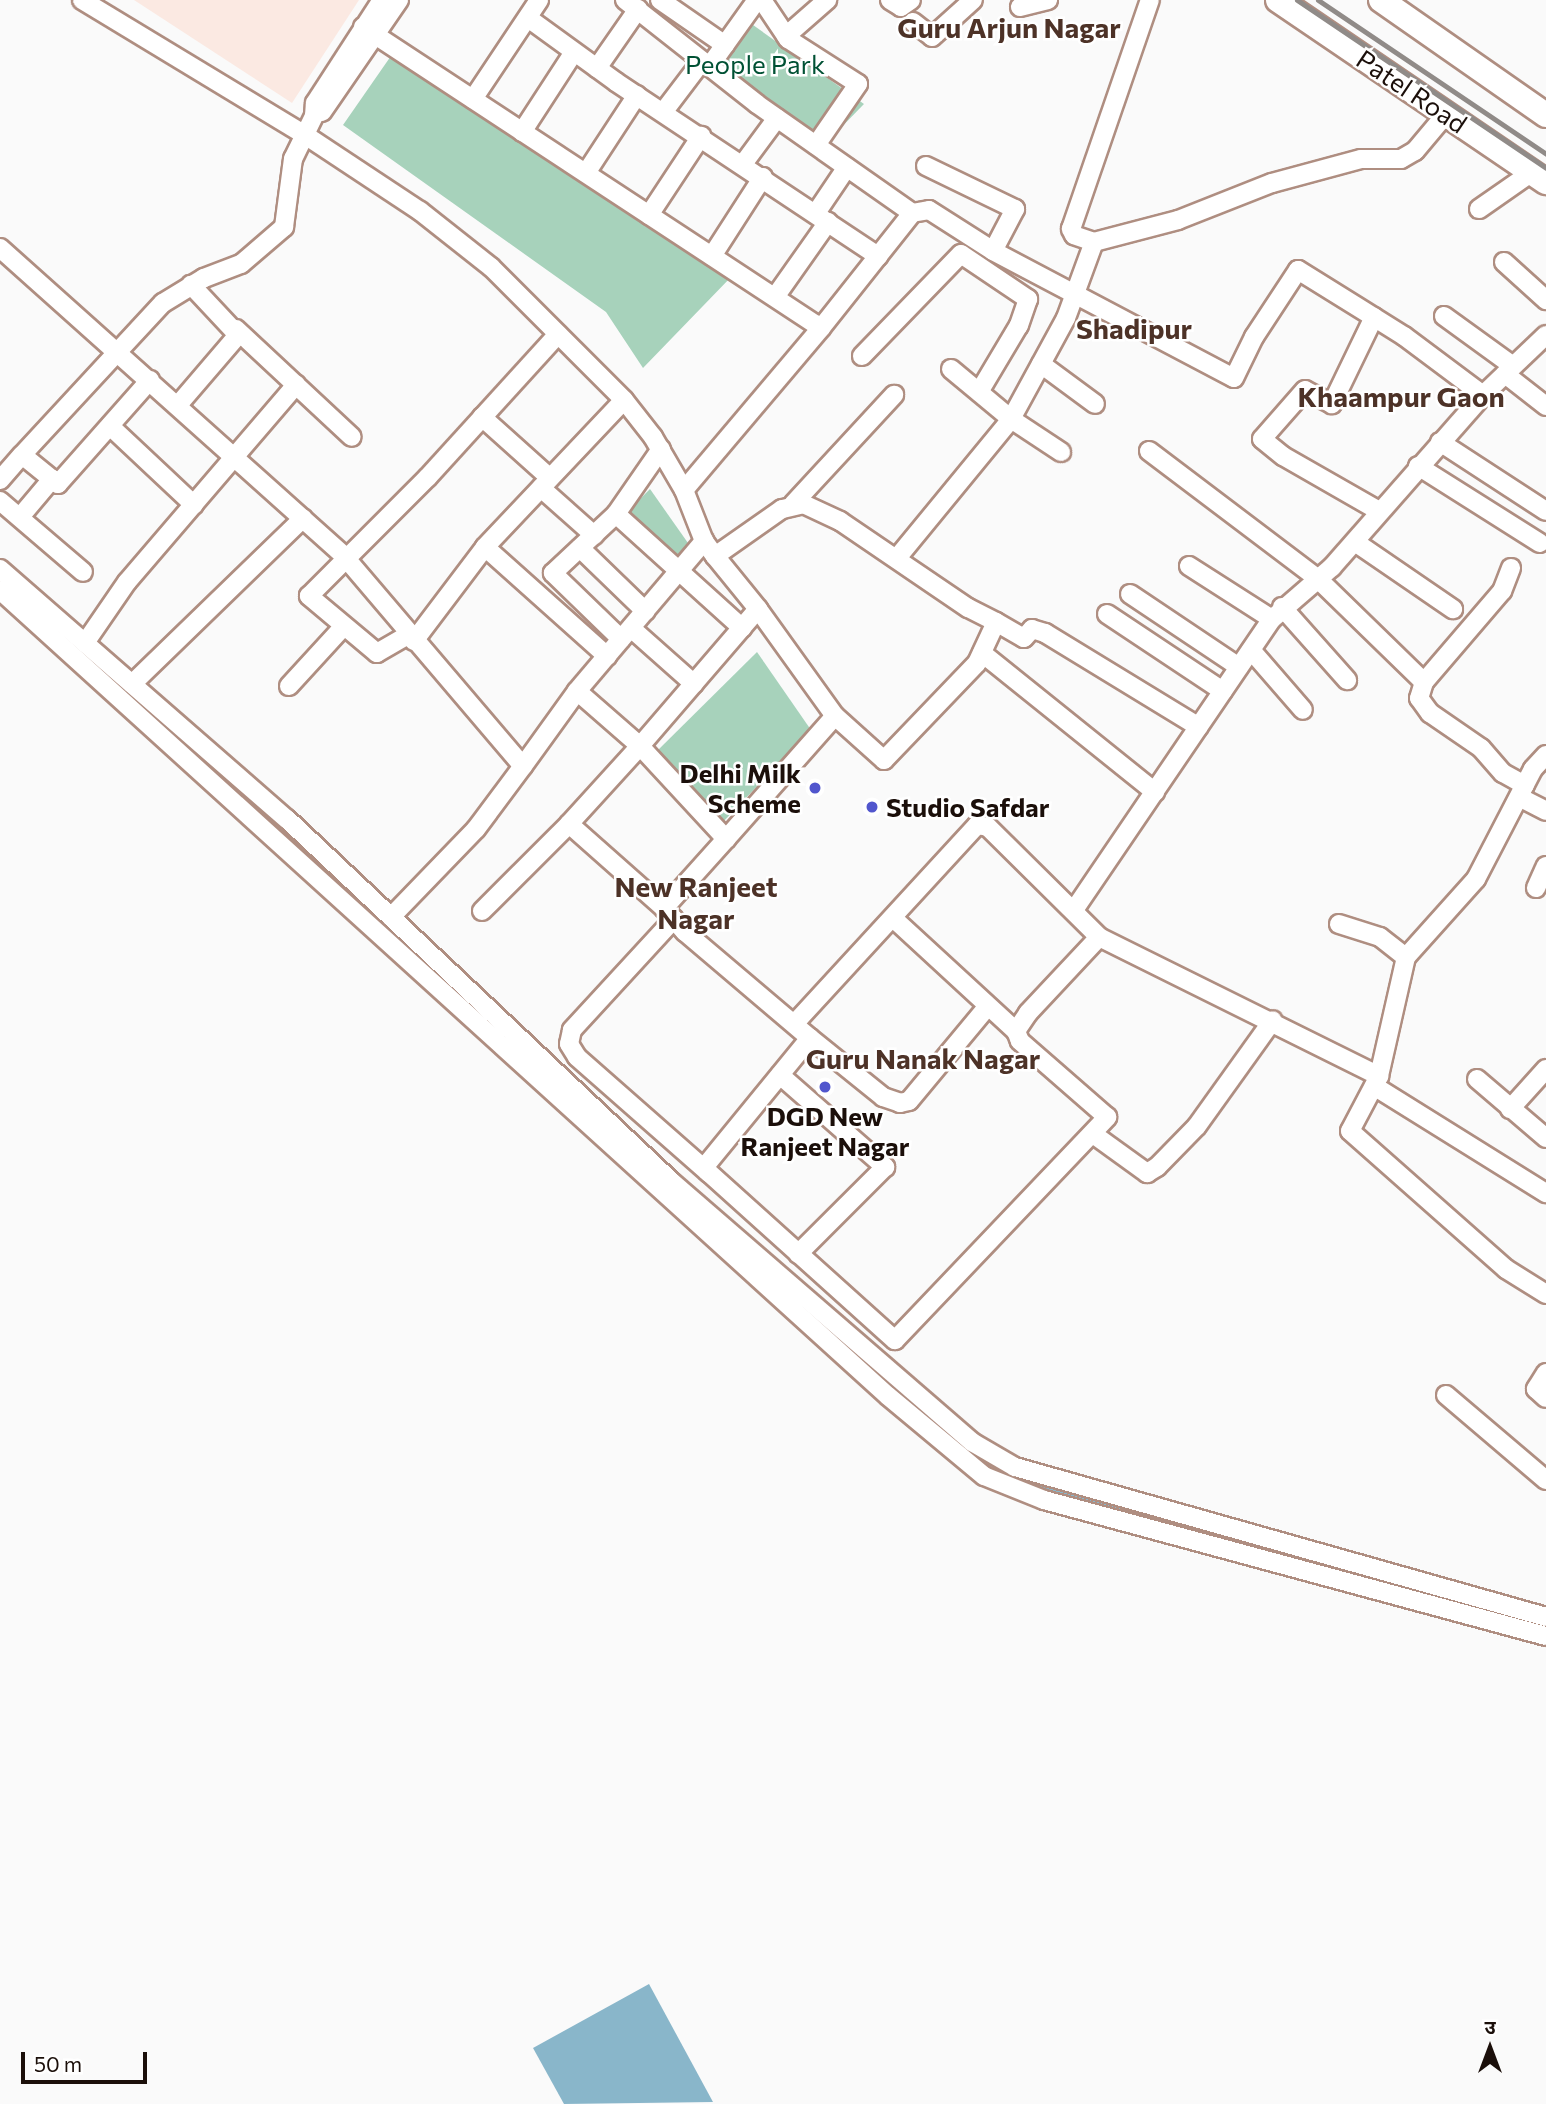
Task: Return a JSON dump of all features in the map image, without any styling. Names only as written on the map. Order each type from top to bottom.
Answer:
[{"type":"main road","name":"Patel Road","points":[[1278,0],[1539,177]]},
{"type":"main road","points":[[1381,0],[1546,115]]},
{"type":"street","points":[[82,0],[302,134],[420,211],[491,267],[624,400],[661,449],[684,490],[710,549],[835,716],[884,760],[932,713],[982,653],[996,622]]},
{"type":"street","points":[[0,480],[116,350],[163,303],[191,285],[241,264],[284,227],[291,169],[302,134],[314,116],[327,107],[369,31],[382,0]]},
{"type":"street","points":[[369,31],[399,0]]},
{"type":"street","points":[[473,99],[540,0]]},
{"type":"street","points":[[660,0],[725,45]]},
{"type":"street","points":[[664,111],[725,45],[759,0],[786,36],[858,84],[816,145]]},
{"type":"street","points":[[786,36],[827,0]]},
{"type":"street","points":[[890,0],[901,7],[911,0]]},
{"type":"street","points":[[913,22],[932,37],[972,0]]},
{"type":"street","points":[[1020,7],[1048,0]]},
{"type":"street","points":[[1147,1],[1071,229],[1074,235],[1094,242],[1178,220],[1272,183],[1361,159],[1401,159],[1415,151],[1446,114]]},
{"type":"street","points":[[597,68],[640,5],[706,64],[777,118],[912,213]]},
{"type":"street","points":[[528,18],[636,95],[664,111],[878,256]]},
{"type":"street","points":[[369,31],[821,328]]},
{"type":"street","points":[[523,132],[574,51]]},
{"type":"street","points":[[586,173],[636,95]]},
{"type":"street","points":[[743,164],[777,118]]},
{"type":"street","points":[[649,215],[701,136]]},
{"type":"street","points":[[926,166],[1015,209],[993,251]]},
{"type":"street","points":[[775,297],[822,218],[847,167]]},
{"type":"street","points":[[712,256],[763,177]]},
{"type":"street","points":[[1479,209],[1539,177]]},
{"type":"street","points":[[684,490],[821,328],[912,213],[929,210],[993,251],[1077,292],[1234,378],[1254,337],[1298,270],[1374,317],[1483,395]]},
{"type":"street","points":[[897,558],[1012,419],[1077,292],[1094,242]]},
{"type":"street","points":[[0,248],[347,559],[411,638],[523,766]]},
{"type":"street","points":[[862,356],[961,254],[1028,299],[1019,325],[979,392]]},
{"type":"street","points":[[1504,262],[1546,300]]},
{"type":"street","points":[[191,285],[352,437]]},
{"type":"street","points":[[1444,316],[1509,370],[1546,406]]},
{"type":"street","points":[[1374,317],[1332,404],[1305,390],[1262,439],[1283,456],[1379,511]]},
{"type":"street","points":[[178,405],[235,342],[236,329]]},
{"type":"street","points":[[558,334],[309,596],[377,653],[411,638],[485,547],[624,400]]},
{"type":"street","points":[[1074,910],[1277,613],[1318,579],[1355,542],[1418,466],[1483,395],[1546,335]]},
{"type":"street","points":[[1041,364],[1095,404]]},
{"type":"street","points":[[951,369],[1012,419],[1061,452]]},
{"type":"street","points":[[22,454],[58,484],[149,380]]},
{"type":"street","points":[[85,643],[127,582],[296,385]]},
{"type":"street","points":[[391,917],[477,829],[577,691],[678,572],[710,549],[793,504],[894,395]]},
{"type":"street","points":[[482,417],[594,535]]},
{"type":"street","points":[[110,426],[194,505]]},
{"type":"street","points":[[1440,442],[1546,511]]},
{"type":"street","points":[[661,449],[616,514],[553,573],[694,684]]},
{"type":"street","points":[[1149,452],[1318,579],[1424,682]]},
{"type":"street","points":[[1418,466],[1540,543]]},
{"type":"street","points":[[20,517],[52,479]]},
{"type":"street","points":[[0,501],[83,572]]},
{"type":"street","points":[[793,504],[830,516],[897,558],[968,608],[1024,638],[1032,629],[1045,633],[1199,727]]},
{"type":"street","points":[[616,514],[742,628]]},
{"type":"street","points":[[132,684],[303,518]]},
{"type":"street","points":[[1355,542],[1453,609]]},
{"type":"street","points":[[485,547],[607,656]]},
{"type":"street","points":[[580,548],[645,611]]},
{"type":"street","points":[[1189,566],[1277,613],[1347,680]]},
{"type":"street","points":[[1511,568],[1502,591],[1419,690],[1424,708],[1481,748],[1503,773],[1546,811]]},
{"type":"street","points":[[0,569],[391,917],[673,1183],[962,1434],[999,1461],[1546,1617]]},
{"type":"street","points":[[0,590],[888,1396],[984,1476],[1044,1500],[1546,1636]]},
{"type":"street","points":[[1130,594],[1239,667]]},
{"type":"street","points":[[482,911],[569,824],[758,610]]},
{"type":"street","points":[[1107,614],[1223,691]]},
{"type":"street","points":[[289,686],[344,626]]},
{"type":"street","points":[[1251,650],[1303,710]]},
{"type":"street","points":[[982,653],[1156,792]]},
{"type":"street","points":[[577,691],[640,746],[726,839]]},
{"type":"street","points":[[835,716],[726,839],[669,914],[572,1030],[569,1044],[577,1057],[892,1340],[898,1340],[1093,1134],[1107,1113],[1020,1041],[1016,1031],[893,918]]},
{"type":"street","points":[[1546,755],[1522,791],[1476,880],[1406,957],[1377,1081],[1350,1135],[1506,1269],[1546,1294]]},
{"type":"street","points":[[569,824],[810,1038],[883,1097],[900,1103],[909,1101],[987,1007]]},
{"type":"street","points":[[795,1023],[982,825],[1100,937],[1273,1020],[1377,1081],[1546,1193]]},
{"type":"street","points":[[1536,888],[1546,866]]},
{"type":"street","points":[[1339,923],[1380,937],[1406,957]]},
{"type":"street","points":[[1016,1031],[1028,1013],[1100,937]]},
{"type":"street","points":[[1093,1134],[1147,1173],[1157,1167],[1197,1126],[1273,1020]]},
{"type":"street","points":[[709,1173],[707,1164],[810,1038]]},
{"type":"street","points":[[780,1075],[885,1167],[798,1254]]},
{"type":"street","points":[[1510,1109],[1544,1076]]},
{"type":"street","points":[[1477,1079],[1546,1138]]},
{"type":"street","points":[[1546,1373],[1536,1390],[1546,1398]]},
{"type":"street","points":[[1446,1395],[1546,1480]]},
{"type":"shaded area","points":[[134,0],[359,0],[292,103]]},
{"type":"green space","name":"People Park","points":[[746,20],[864,104],[826,143],[711,71]]},
{"type":"green space","points":[[393,53],[732,276],[643,368],[606,312],[343,125]]},
{"type":"green space","points":[[650,489],[688,543],[676,557],[625,514]]},
{"type":"green space","points":[[757,652],[811,730],[722,823],[655,753]]},
{"type":"water","points":[[649,1984],[713,2102],[564,2104],[533,2048]]},
{"type":"waterway","points":[[972,1450],[1012,1477],[1263,1546]]},
{"type":"railway","points":[[1297,0],[1546,168]]},
{"type":"railway","points":[[1318,0],[1546,154]]},
{"type":"place","name":"Delhi Milk Scheme","points":[[815,788]]},
{"type":"place","name":"Studio Safdar","points":[[872,807]]},
{"type":"place","name":"DGD New Ranjeet Nagar","points":[[825,1087]]},
{"type":"district","name":"Guru Arjun Nagar","points":[[1009,27]]},
{"type":"district","name":"Shadipur","points":[[1134,328]]},
{"type":"district","name":"Khaampur Gaon","points":[[1401,396]]},
{"type":"district","name":"New Ranjeet Nagar","points":[[696,902]]},
{"type":"district","name":"Guru Nanak Nagar","points":[[923,1058]]}]
